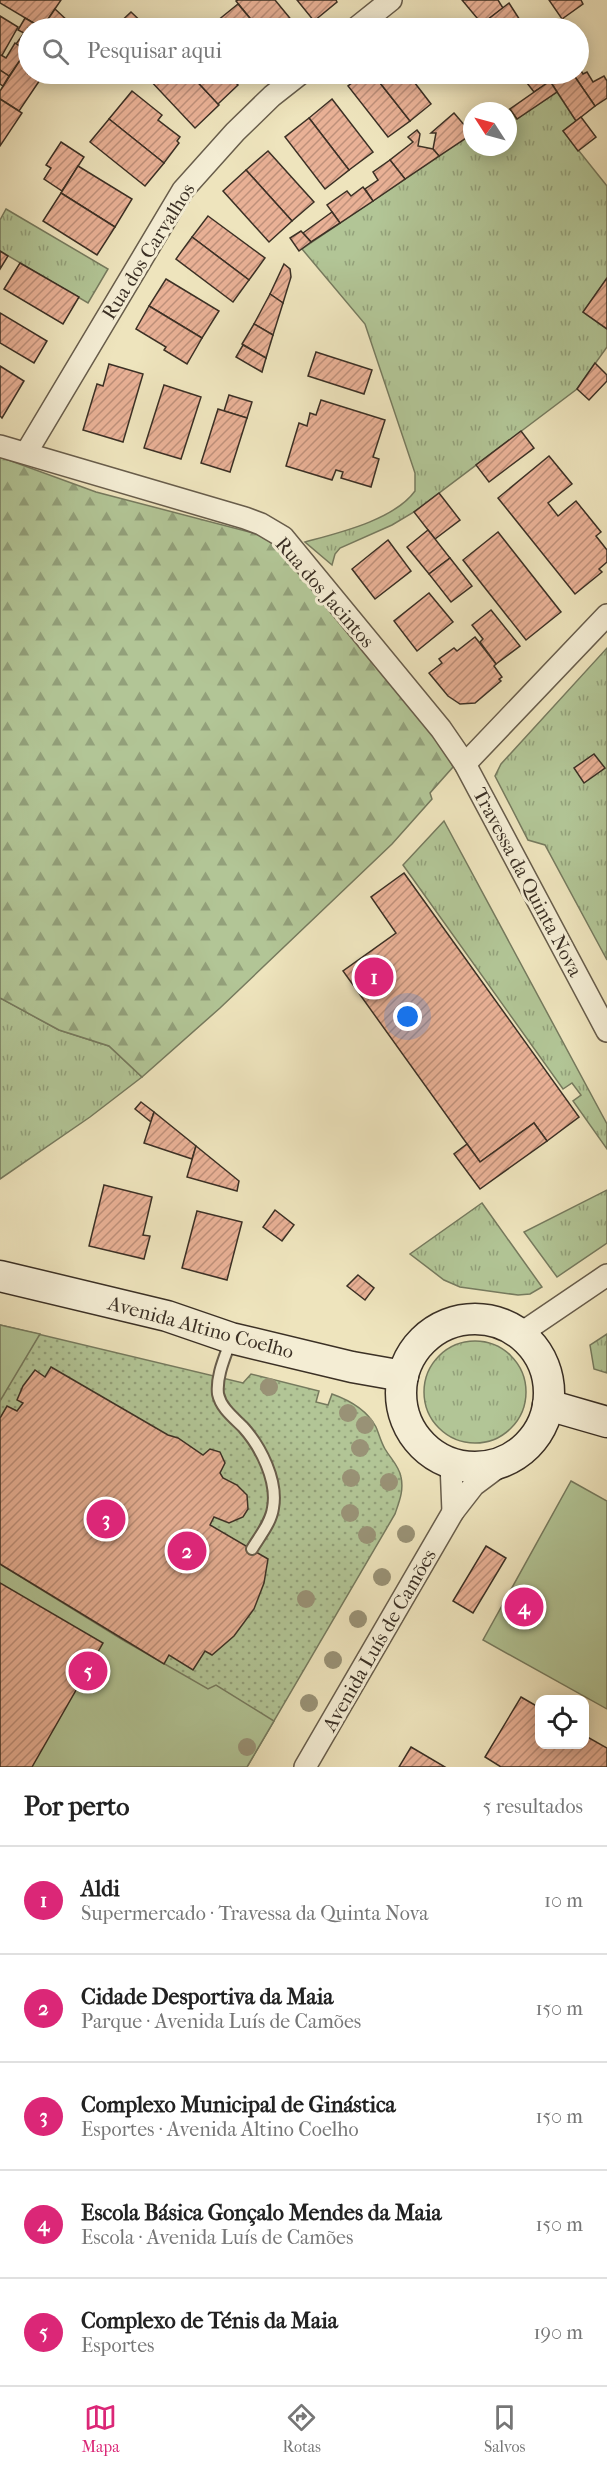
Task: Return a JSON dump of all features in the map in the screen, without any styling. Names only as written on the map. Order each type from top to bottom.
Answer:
[{"type":"main road","name":"Avenida Altino Coelho","points":[[0,1275],[167,1316],[231,1338],[352,1367],[403,1376]]},
{"type":"main road","points":[[478,1319],[500,1324],[520,1334],[540,1359],[549,1389],[548,1405],[543,1422],[534,1437],[509,1459],[491,1466],[470,1467],[451,1463],[431,1453],[416,1438],[405,1419],[401,1398],[403,1376],[414,1352],[432,1333],[457,1321],[478,1319]]},
{"type":"main road","points":[[548,1405],[607,1422]]},
{"type":"street","points":[[368,18],[391,0]]},
{"type":"street","name":"Rua dos Carvalhos","points":[[26,453],[183,190],[235,132],[287,84]]},
{"type":"street","name":"Rua dos Jacintos","points":[[0,446],[245,518],[283,537],[441,729],[465,764]]},
{"type":"street","points":[[465,764],[607,615]]},
{"type":"street","name":"Travessa da Quinta Nova","points":[[465,764],[607,1031]]},
{"type":"street","points":[[520,1334],[607,1275]]},
{"type":"street","name":"Avenida Luís de Camões","points":[[305,1767],[453,1512],[474,1485],[509,1459]]},
{"type":"street","points":[[451,1463],[453,1512]]},
{"type":"lane","points":[[231,1338],[219,1378],[218,1393],[222,1405],[250,1436],[271,1480],[274,1494],[271,1516],[252,1550]]},
{"type":"green space","points":[[557,92],[576,121],[563,131],[607,186],[607,278],[583,312],[607,329],[607,347],[577,389],[414,512],[392,525],[340,548],[335,554],[332,565],[305,542],[365,524],[394,510],[415,491],[415,473],[365,324],[302,249],[463,140],[463,156],[517,156],[517,119]]},
{"type":"green space","points":[[6,209],[108,269],[88,303],[0,251],[0,220]]},
{"type":"green space","points":[[0,457],[96,492],[261,535],[276,545],[294,563],[445,750],[453,767],[430,793],[432,799],[392,844],[220,1008],[142,1077],[109,1046],[59,1030],[0,998]]},
{"type":"green space","points":[[607,648],[607,960],[545,845],[528,840],[495,776],[501,764]]},
{"type":"green space","points":[[444,821],[607,1124],[607,1149],[573,1101],[581,1095],[572,1083],[563,1089],[403,865]]},
{"type":"green space","points":[[0,998],[59,1030],[109,1046],[142,1077],[90,1117],[0,1179]]},
{"type":"green space","points":[[607,1190],[607,1243],[557,1277],[524,1232]]},
{"type":"green space","points":[[482,1203],[542,1287],[530,1294],[518,1295],[460,1287],[444,1280],[410,1254]]},
{"type":"green space","points":[[0,1325],[243,1383],[251,1374],[319,1391],[316,1402],[328,1405],[332,1394],[357,1406],[376,1427],[401,1477],[401,1492],[395,1514],[247,1767],[0,1767]]},
{"type":"green space","points":[[0,1325],[40,1334],[0,1401]]},
{"type":"green space","points":[[607,1334],[607,1373],[594,1369],[590,1345]]},
{"type":"green space","points":[[475,1341],[504,1349],[518,1363],[526,1392],[518,1421],[504,1435],[475,1443],[446,1435],[432,1421],[424,1392],[432,1363],[446,1349]]},
{"type":"green space","points":[[571,1481],[607,1501],[607,1709],[589,1699],[589,1695],[582,1695],[483,1640]]},
{"type":"green space","points":[[0,1564],[208,1689],[216,1685],[274,1721],[247,1767],[0,1767]]},
{"type":"building","points":[[0,0],[61,0],[49,18],[25,18],[0,3]]},
{"type":"building","points":[[275,0],[290,18],[250,18],[236,1]]},
{"type":"building","points":[[297,0],[336,0],[337,2],[318,18],[312,18]]},
{"type":"building","points":[[462,0],[498,0],[503,8],[490,18],[477,18]]},
{"type":"building","points":[[549,0],[581,0],[583,4],[561,18]]},
{"type":"building","points":[[509,3],[519,18],[490,18]]},
{"type":"building","points":[[238,4],[250,18],[221,18]]},
{"type":"building","points":[[55,9],[65,18],[49,18]]},
{"type":"building","points":[[131,12],[137,18],[125,18]]},
{"type":"building","points":[[0,16],[18,27],[1,57],[0,56]]},
{"type":"building","points":[[15,43],[18,45],[18,64],[9,76],[0,70],[0,56],[6,58]]},
{"type":"building","points":[[18,63],[18,84],[37,84],[19,111],[0,99],[0,91]]},
{"type":"building","points":[[0,70],[9,76],[3,86],[0,84]]},
{"type":"building","points":[[589,75],[593,82],[604,76],[607,81],[607,98],[595,106],[580,84],[589,84]]},
{"type":"building","points":[[154,84],[199,84],[219,105],[195,128]]},
{"type":"building","points":[[199,84],[238,85],[218,104]]},
{"type":"building","points":[[351,84],[381,84],[410,121],[388,137],[348,86]]},
{"type":"building","points":[[381,84],[416,84],[431,104],[410,121]]},
{"type":"building","points":[[528,84],[546,84],[534,92]]},
{"type":"building","points":[[546,84],[552,84],[557,92],[517,119],[517,104]]},
{"type":"building","points":[[552,84],[580,84],[595,106],[576,121]]},
{"type":"building","points":[[132,91],[162,115],[158,120],[180,137],[177,141],[179,143],[164,163],[109,119]]},
{"type":"building","points":[[0,99],[22,113],[0,146]]},
{"type":"building","points":[[332,99],[373,152],[349,170],[309,118]]},
{"type":"building","points":[[454,113],[463,124],[463,140],[439,156],[433,149],[436,133],[431,133]]},
{"type":"building","points":[[581,117],[596,137],[578,151],[563,131]]},
{"type":"building","points":[[309,118],[349,170],[325,189],[285,137]]},
{"type":"building","points":[[109,119],[164,163],[145,186],[90,142]]},
{"type":"building","points":[[417,130],[420,134],[418,146],[433,149],[439,156],[405,179],[390,160],[413,142],[408,137]]},
{"type":"building","points":[[61,142],[84,157],[62,191],[44,179],[51,168],[46,165]]},
{"type":"building","points":[[268,151],[314,202],[292,221],[246,170]]},
{"type":"building","points":[[390,160],[405,179],[373,201],[365,189],[378,180],[373,172]]},
{"type":"building","points":[[78,166],[132,199],[115,227],[61,193]]},
{"type":"building","points":[[246,170],[292,221],[269,242],[223,191]]},
{"type":"building","points":[[363,187],[373,201],[340,223],[327,205],[347,191],[351,196]]},
{"type":"building","points":[[61,193],[115,227],[97,255],[43,221]]},
{"type":"building","points":[[332,212],[340,223],[311,242],[303,233]]},
{"type":"building","points":[[208,216],[265,258],[249,280],[192,237]]},
{"type":"building","points":[[301,231],[311,242],[299,251],[290,238]]},
{"type":"building","points":[[192,237],[249,280],[233,302],[176,259]]},
{"type":"building","points":[[0,251],[8,256],[0,269]]},
{"type":"building","points":[[20,263],[79,297],[63,324],[4,289]]},
{"type":"building","points":[[284,264],[290,269],[291,277],[283,303],[270,294]]},
{"type":"building","points":[[607,278],[607,329],[583,312]]},
{"type":"building","points":[[166,279],[219,311],[202,338],[149,306]]},
{"type":"building","points":[[270,294],[283,303],[273,335],[254,324]]},
{"type":"building","points":[[149,306],[202,338],[187,364],[164,350],[166,347],[136,329]]},
{"type":"building","points":[[0,313],[47,341],[34,363],[0,343]]},
{"type":"building","points":[[254,324],[273,335],[266,358],[242,344]]},
{"type":"building","points":[[243,345],[266,358],[262,372],[236,357]]},
{"type":"building","points":[[316,352],[372,370],[364,394],[308,376]]},
{"type":"building","points":[[595,363],[607,375],[607,381],[589,400],[577,389]]},
{"type":"building","points":[[109,364],[143,374],[123,442],[83,430],[97,384],[103,386]]},
{"type":"building","points":[[0,366],[24,381],[2,418],[0,416]]},
{"type":"building","points":[[164,385],[201,397],[181,459],[144,448]]},
{"type":"building","points":[[229,395],[252,402],[247,418],[224,411]]},
{"type":"building","points":[[321,400],[385,420],[373,457],[379,459],[371,487],[341,478],[343,472],[336,470],[332,480],[286,466],[299,423],[307,426],[310,413],[316,415]]},
{"type":"building","points":[[218,409],[247,418],[230,472],[201,463]]},
{"type":"building","points":[[521,431],[534,448],[489,482],[476,465]]},
{"type":"building","points":[[549,456],[572,484],[548,503],[558,516],[576,501],[601,532],[596,536],[607,550],[607,562],[599,569],[602,572],[575,594],[498,498]]},
{"type":"building","points":[[439,493],[460,520],[435,539],[414,512]]},
{"type":"building","points":[[428,530],[450,558],[429,574],[407,547]]},
{"type":"building","points":[[498,532],[561,612],[526,640],[463,560]]},
{"type":"building","points":[[388,540],[411,571],[375,599],[352,569]]},
{"type":"building","points":[[450,558],[472,586],[451,602],[429,574]]},
{"type":"building","points":[[429,593],[453,622],[417,651],[394,621]]},
{"type":"building","points":[[491,610],[520,646],[496,664],[480,642],[483,639],[472,625]]},
{"type":"building","points":[[475,637],[496,664],[494,666],[502,677],[499,679],[501,681],[475,703],[460,704],[448,696],[429,673],[442,663],[439,659],[454,648],[457,651]]},
{"type":"building","points":[[594,754],[605,768],[584,783],[574,768]]},
{"type":"building","points":[[404,873],[579,1117],[547,1141],[534,1123],[480,1162],[343,971],[396,933],[371,897]]},
{"type":"building","points":[[141,1102],[154,1112],[151,1122],[135,1109]]},
{"type":"building","points":[[154,1112],[196,1146],[192,1159],[144,1143]]},
{"type":"building","points":[[534,1123],[547,1141],[480,1189],[454,1154],[467,1144],[480,1162]]},
{"type":"building","points":[[196,1146],[239,1181],[237,1191],[187,1177]]},
{"type":"building","points":[[104,1185],[152,1197],[143,1235],[150,1236],[144,1259],[89,1246]]},
{"type":"building","points":[[275,1210],[294,1225],[282,1241],[263,1227]]},
{"type":"building","points":[[197,1211],[242,1222],[227,1280],[182,1268]]},
{"type":"building","points":[[358,1275],[374,1288],[365,1300],[347,1286]]},
{"type":"building","points":[[51,1367],[168,1435],[178,1438],[203,1455],[210,1449],[220,1452],[225,1463],[220,1473],[223,1478],[237,1485],[247,1495],[248,1509],[243,1517],[229,1523],[214,1517],[210,1525],[268,1559],[264,1583],[254,1609],[234,1636],[212,1655],[205,1651],[193,1670],[169,1655],[164,1664],[0,1564],[0,1418],[7,1406],[17,1411],[23,1403],[17,1400],[23,1386],[35,1370],[45,1377]]},
{"type":"building","points":[[486,1546],[506,1558],[473,1613],[453,1601]]},
{"type":"building","points":[[0,1583],[103,1643],[32,1767],[0,1767]]},
{"type":"building","points":[[521,1697],[535,1705],[535,1749],[589,1749],[589,1738],[607,1748],[607,1767],[501,1767],[485,1757]]},
{"type":"building","points":[[411,1747],[445,1767],[399,1767]]},
{"type":"place","name":"Aldi","points":[[374,977]]},
{"type":"place","name":"Complexo Municipal de Ginástica","points":[[106,1519]]},
{"type":"place","name":"Cidade Desportiva da Maia","points":[[187,1551]]},
{"type":"place","name":"Escola Básica Gonçalo Mendes da Maia","points":[[524,1607]]},
{"type":"place","name":"Complexo de Ténis da Maia","points":[[88,1671]]}]
